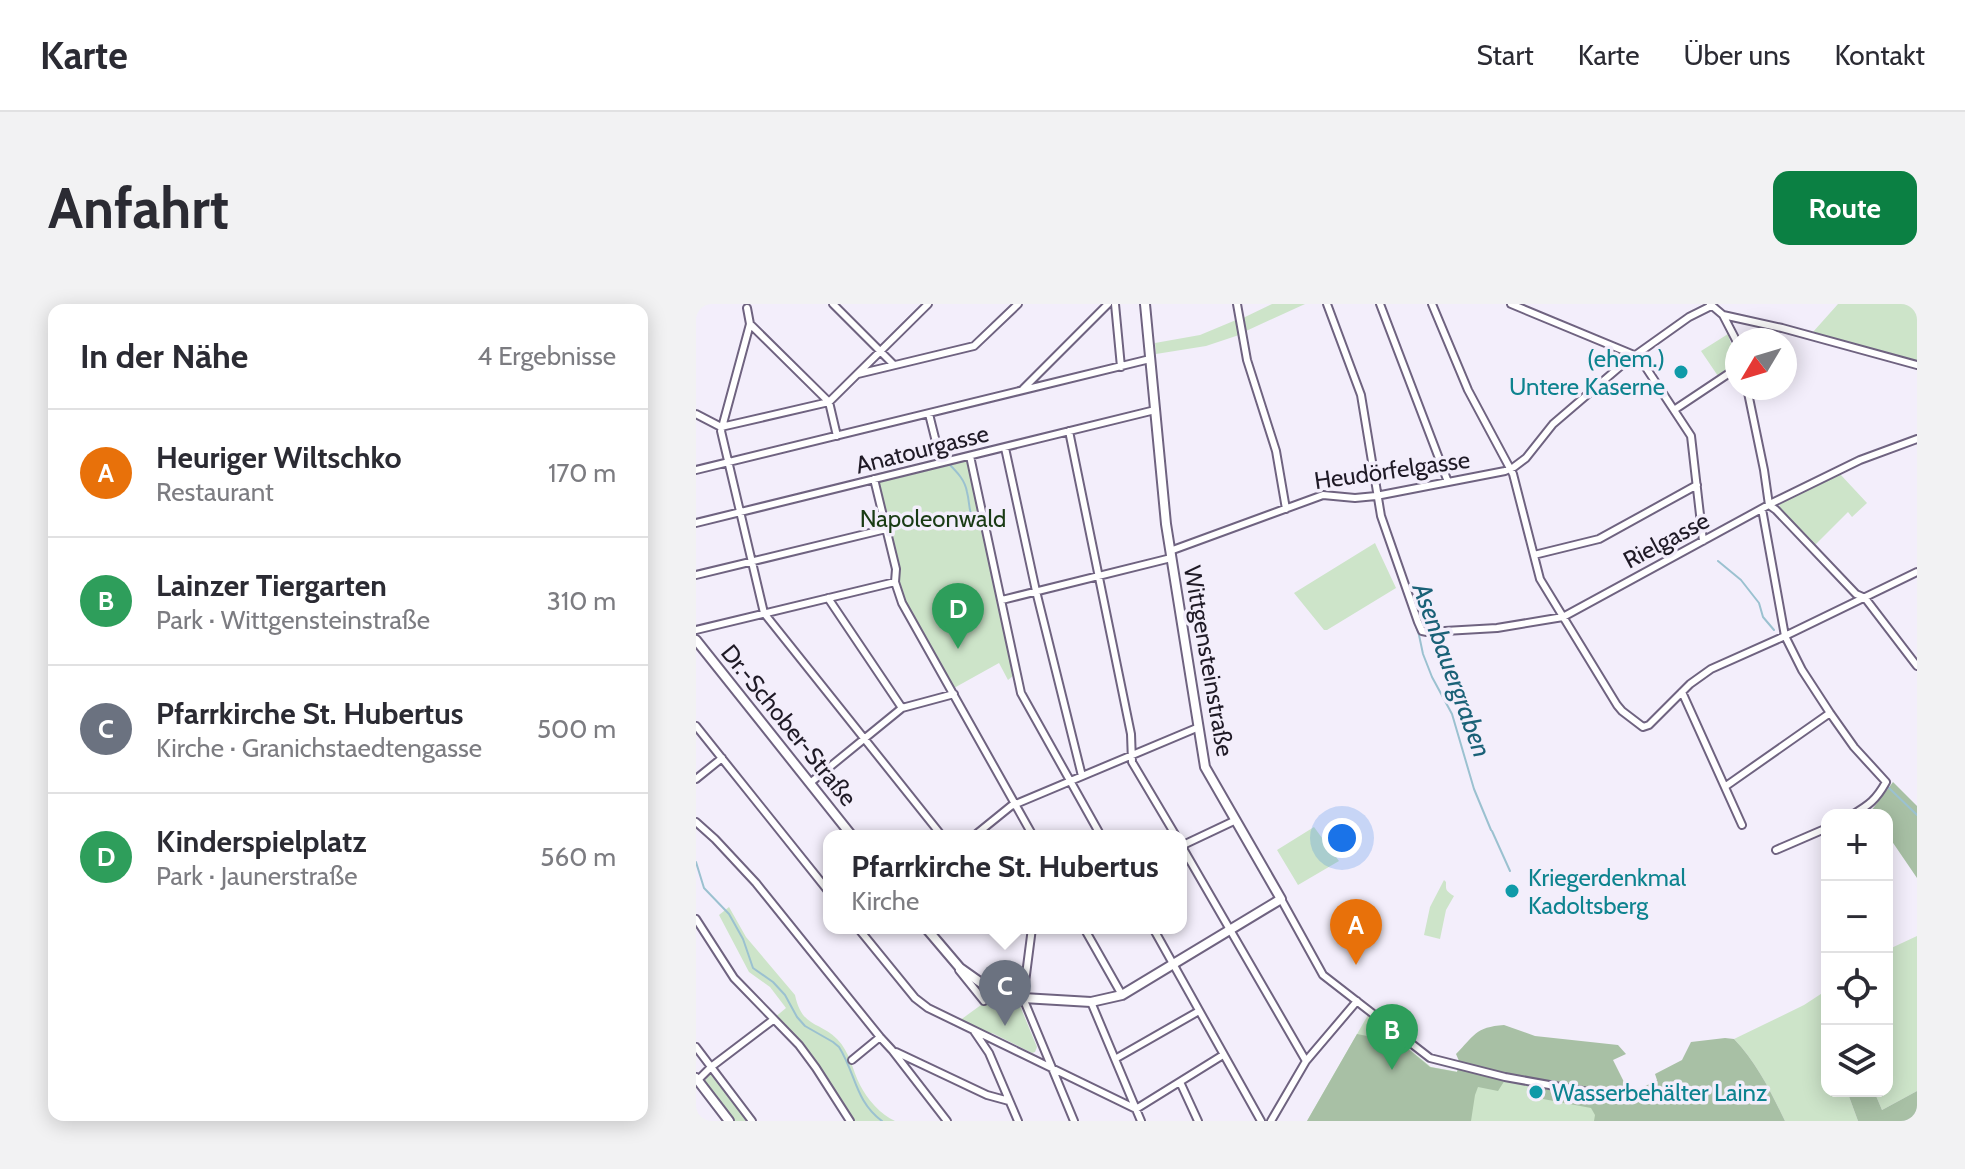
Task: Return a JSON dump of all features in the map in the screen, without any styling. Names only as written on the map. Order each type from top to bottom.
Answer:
[{"type":"street","points":[[833,304],[894,365]]},
{"type":"street","points":[[696,414],[721,427],[829,402],[928,304]]},
{"type":"street","points":[[857,374],[974,346],[1018,304]]},
{"type":"street","points":[[1022,391],[1108,304]]},
{"type":"street","points":[[1115,304],[1121,367]]},
{"type":"street","name":"Wittgensteinstraße","points":[[1145,304],[1171,555],[1205,767],[1323,975],[1436,1061],[1599,1094]]},
{"type":"street","points":[[1237,304],[1247,360],[1276,451],[1286,509]]},
{"type":"street","points":[[1327,304],[1361,395],[1376,496]]},
{"type":"street","points":[[1380,304],[1448,482]]},
{"type":"street","points":[[1432,304],[1460,374],[1510,469],[1540,579],[1620,708],[1646,727],[1690,684],[1718,665],[1917,572]]},
{"type":"street","points":[[1511,304],[1639,357],[1691,436],[1703,541]]},
{"type":"street","points":[[746,305],[750,324],[721,427],[764,613],[937,830]]},
{"type":"street","points":[[1510,469],[1526,458],[1553,424],[1634,356],[1699,311],[1710,305],[1723,315],[1730,328]]},
{"type":"street","points":[[1723,315],[1773,325],[1917,365]]},
{"type":"street","points":[[750,324],[829,402],[837,436]]},
{"type":"street","points":[[696,470],[1150,359]]},
{"type":"street","points":[[1674,410],[1725,376]]},
{"type":"street","points":[[1749,400],[1764,470],[1765,507],[1785,636],[1802,670],[1830,713],[1854,747],[1886,782],[1880,794],[1863,809]]},
{"type":"street","name":"Anatourgasse","points":[[696,523],[1155,410]]},
{"type":"street","points":[[929,414],[941,462]]},
{"type":"street","points":[[1069,431],[1131,734],[1132,762],[1172,830]]},
{"type":"street","name":"Rielgasse","points":[[1376,496],[1422,631],[1497,628],[1563,617],[1765,507],[1860,460],[1917,439]]},
{"type":"street","points":[[1005,448],[1036,591],[1082,776]]},
{"type":"street","points":[[970,456],[1021,693],[1098,830]]},
{"type":"street","name":"Heudörfelgasse","points":[[1002,600],[1171,555],[1327,494],[1355,498],[1376,496],[1510,469]]},
{"type":"street","points":[[874,479],[902,603],[1030,830]]},
{"type":"street","points":[[1534,555],[1599,539],[1697,485]]},
{"type":"street","points":[[1765,507],[1776,510],[1856,594],[1865,598],[1917,666]]},
{"type":"street","points":[[696,575],[886,529]]},
{"type":"street","points":[[696,630],[895,582]]},
{"type":"street","points":[[828,598],[902,708]]},
{"type":"street","name":"Dr.-Schober-Straße","points":[[696,640],[847,830]]},
{"type":"street","points":[[1682,692],[1742,825]]},
{"type":"street","points":[[810,783],[902,708],[954,694]]},
{"type":"street","points":[[1726,786],[1830,713]]},
{"type":"street","points":[[696,726],[823,884]]},
{"type":"street","points":[[982,830],[1015,805],[1199,727]]},
{"type":"street","points":[[696,779],[722,758]]},
{"type":"street","points":[[1187,843],[1236,820]]},
{"type":"street","points":[[696,822],[756,883],[947,1121]]},
{"type":"street","points":[[1776,850],[1821,831]]},
{"type":"street","points":[[1187,856],[1306,1061]]},
{"type":"street","points":[[946,954],[984,985],[1023,998],[1091,1002],[1122,995],[1281,899]]},
{"type":"street","points":[[696,919],[734,978],[799,1045],[850,1121]]},
{"type":"street","points":[[863,934],[915,998],[928,1008],[1136,1109]]},
{"type":"street","points":[[931,934],[984,1001]]},
{"type":"street","points":[[1031,934],[1023,998],[1074,1121]]},
{"type":"street","points":[[1087,934],[1122,995]]},
{"type":"street","points":[[1156,934],[1261,1121]]},
{"type":"street","points":[[1271,1121],[1306,1061],[1357,1001]]},
{"type":"street","points":[[1091,1002],[1141,1121]]},
{"type":"street","points":[[1115,1059],[1199,1011]]},
{"type":"street","points":[[729,1121],[697,1079],[773,1020]]},
{"type":"street","points":[[972,1028],[989,1053],[1018,1121]]},
{"type":"street","points":[[852,1060],[880,1037]]},
{"type":"street","points":[[696,1047],[752,1121]]},
{"type":"street","points":[[892,1050],[987,1095],[1009,1101]]},
{"type":"street","points":[[1136,1109],[1223,1055]]},
{"type":"street","points":[[1180,1082],[1198,1121]]},
{"type":"green space","points":[[1272,304],[1305,304],[1246,331],[1243,318]]},
{"type":"green space","points":[[1838,304],[1917,304],[1917,362],[1813,332]]},
{"type":"green space","points":[[1236,320],[1239,335],[1206,346],[1156,354],[1155,343],[1200,335]]},
{"type":"green space","points":[[1725,336],[1725,371],[1718,376],[1701,351]]},
{"type":"green space","name":"Napoleonwald","points":[[966,458],[1014,675],[1008,680],[999,663],[954,688],[903,597],[877,482]]},
{"type":"green space","points":[[1840,474],[1867,503],[1852,517],[1848,512],[1814,546],[1779,509],[1780,503]]},
{"type":"green space","points":[[1375,543],[1396,588],[1324,630],[1294,593]]},
{"type":"green space","points":[[1893,782],[1917,806],[1917,878],[1893,843],[1893,809],[1873,809]]},
{"type":"green space","points":[[1314,827],[1339,861],[1298,885],[1277,850]]},
{"type":"green space","points":[[1444,880],[1447,890],[1454,896],[1446,910],[1440,939],[1424,935],[1430,907]]},
{"type":"green space","points":[[729,907],[746,937],[795,995],[802,1013],[841,1044],[866,1096],[895,1121],[852,1121],[816,1065],[774,1018],[786,1008],[770,987],[749,972],[719,915]]},
{"type":"green space","points":[[1917,936],[1917,1091],[1882,1110],[1877,1097],[1893,1097],[1893,947]]},
{"type":"green space","points":[[996,994],[1020,1006],[1037,1047],[1035,1052],[959,1021]]},
{"type":"green space","points":[[1821,994],[1821,1097],[1849,1097],[1858,1121],[1785,1121],[1757,1068],[1734,1039]]},
{"type":"green space","points":[[1368,1015],[1431,1067],[1730,1121],[1307,1121]]},
{"type":"green space","points":[[1504,1025],[1535,1036],[1618,1045],[1626,1054],[1613,1060],[1630,1094],[1657,1080],[1655,1074],[1682,1060],[1691,1042],[1734,1039],[1757,1068],[1785,1121],[1594,1121],[1591,1108],[1539,1096],[1538,1099],[1532,1098],[1531,1085],[1505,1080],[1498,1091],[1478,1087],[1471,1121],[1307,1121],[1357,1034],[1367,1036],[1383,1028],[1430,1067],[1457,1072],[1459,1061],[1456,1054],[1471,1037],[1481,1030]]},
{"type":"green space","points":[[710,1073],[750,1121],[734,1121],[704,1082]]},
{"type":"green space","points":[[1917,1091],[1917,1121],[1858,1121],[1849,1097],[1877,1097],[1882,1110]]},
{"type":"waterway","points":[[949,464],[964,484],[972,517],[982,528]]},
{"type":"waterway","name":"Asenbauergraben","points":[[1380,522],[1423,654],[1452,714],[1474,789],[1491,830]]},
{"type":"waterway","points":[[1718,561],[1741,580],[1774,630]]},
{"type":"waterway","points":[[1888,787],[1917,815]]},
{"type":"waterway","name":"Asenbauergraben","points":[[1492,831],[1510,871]]},
{"type":"waterway","points":[[696,862],[704,888],[729,914],[743,939],[753,968],[785,995],[805,1026],[839,1047],[866,1105],[882,1121]]},
{"type":"place","name":"(ehem.) Untere Kaserne","points":[[1681,372]]},
{"type":"place","name":"Kinderspielplatz","points":[[958,649]]},
{"type":"place","name":"Kriegerdenkmal Kadoltsberg","points":[[1512,891]]},
{"type":"place","name":"Heuriger Wiltschko","points":[[1356,965]]},
{"type":"place","name":"Pfarrkirche St. Hubertus","points":[[1005,1026]]},
{"type":"place","name":"Lainzer Tiergarten","points":[[1392,1070]]},
{"type":"place","name":"Wasserbehälter Lainz","points":[[1536,1092]]}]
